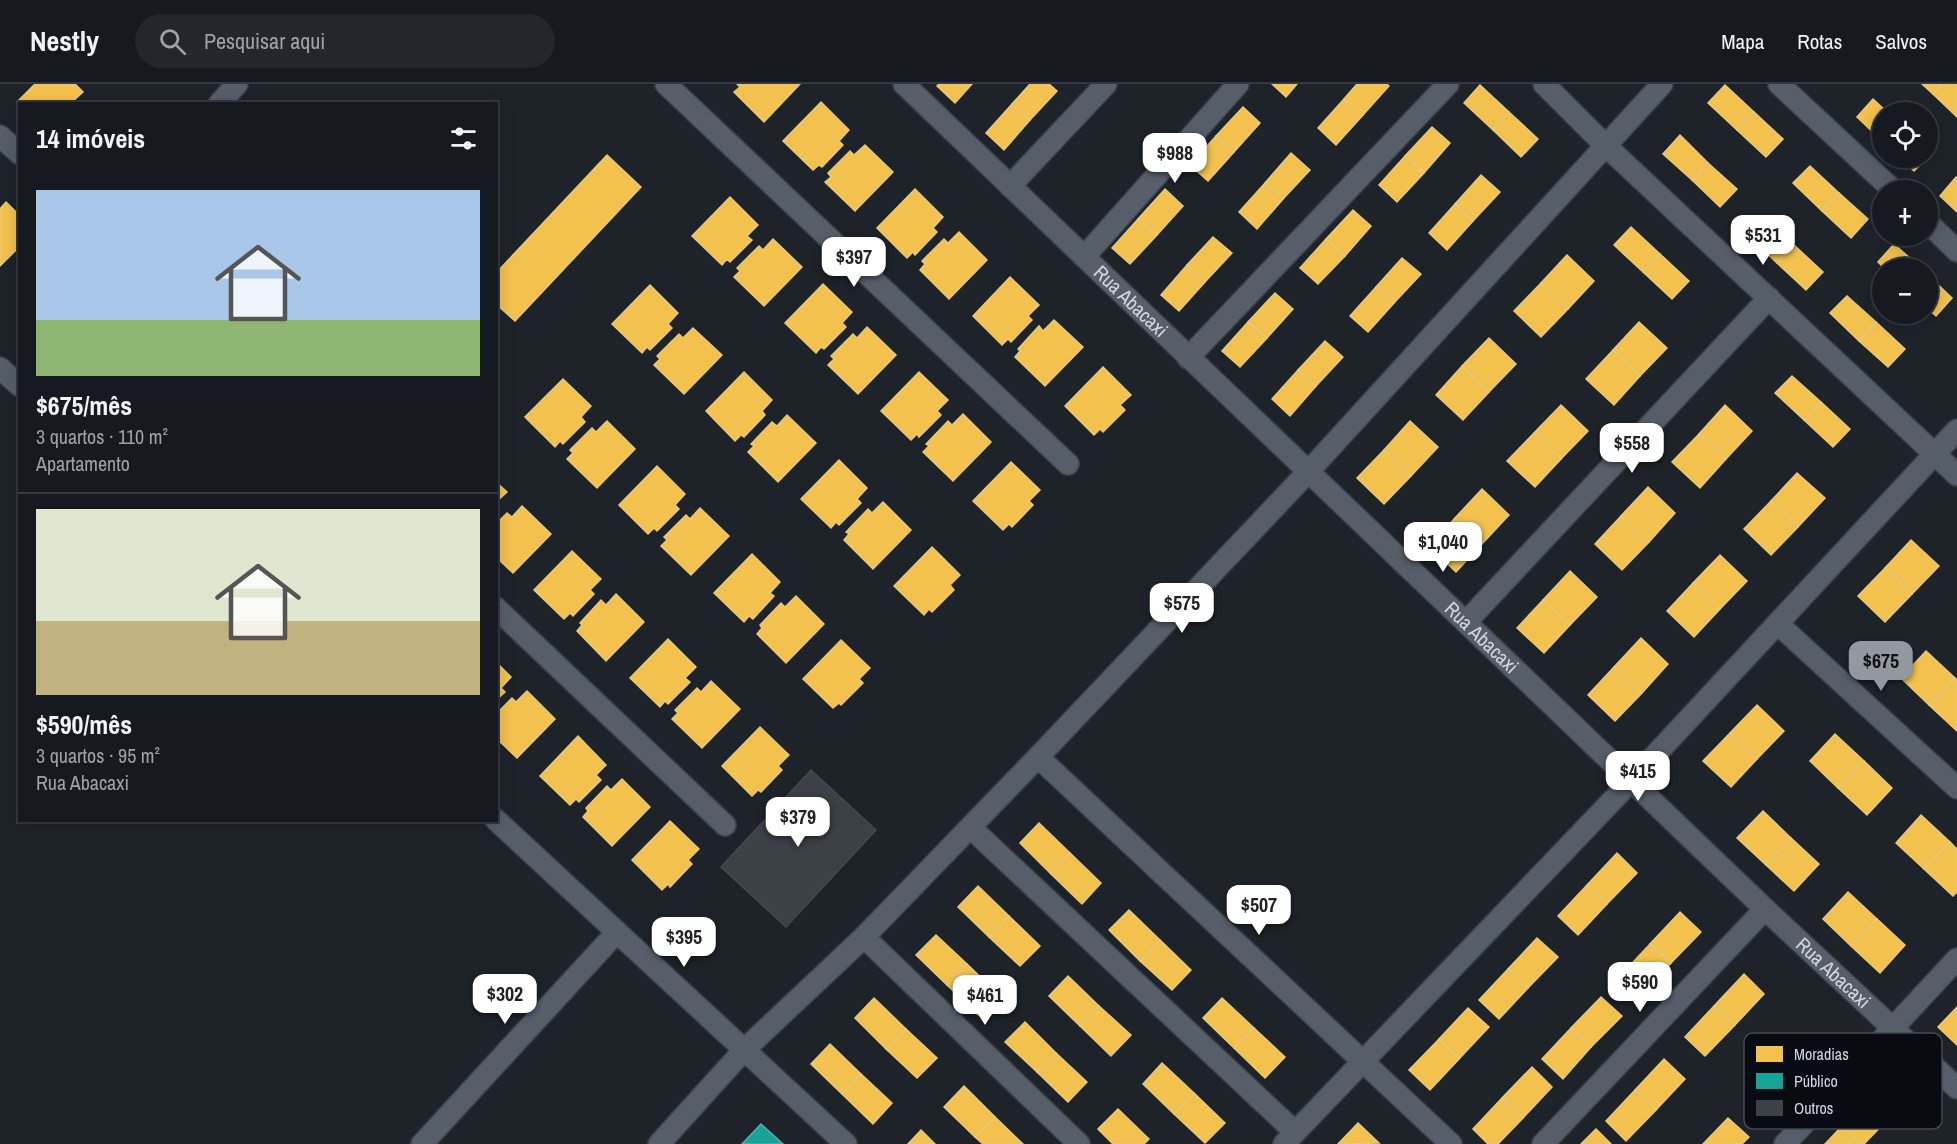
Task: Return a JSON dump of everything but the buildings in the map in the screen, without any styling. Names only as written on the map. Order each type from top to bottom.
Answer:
[{"type":"street","points":[[221,102],[237,84]]},
{"type":"street","points":[[666,84],[1068,464]]},
{"type":"street","points":[[1010,186],[1106,84]]},
{"type":"street","points":[[1084,257],[1238,84]]},
{"type":"street","points":[[1188,358],[1448,84]]},
{"type":"street","points":[[1544,84],[1605,145],[1957,475]]},
{"type":"street","points":[[659,1144],[744,1050],[864,937],[971,828],[1308,471],[1662,84]]},
{"type":"street","points":[[1779,84],[1882,180]]},
{"type":"street","name":"Rua Abacaxi","points":[[907,85],[1188,358],[1765,909],[1899,1033]]},
{"type":"street","points":[[0,136],[18,152]]},
{"type":"street","points":[[1938,233],[1957,251]]},
{"type":"street","points":[[1466,622],[1769,298]]},
{"type":"street","points":[[971,828],[1289,1138],[1632,780],[1957,430]]},
{"type":"street","points":[[498,610],[725,825]]},
{"type":"street","points":[[1778,624],[1957,788]]},
{"type":"street","points":[[1038,757],[1451,1144]]},
{"type":"street","points":[[498,822],[846,1144]]},
{"type":"street","points":[[1543,1144],[1765,909]]},
{"type":"street","points":[[422,1144],[617,932]]},
{"type":"street","points":[[864,937],[1079,1144]]},
{"type":"street","points":[[1889,1033],[1957,959]]},
{"type":"street","name":"Rua Abacaxi","points":[[1942,1074],[1957,1088]]},
{"type":"street","points":[[1785,1144],[1799,1129]]}]
